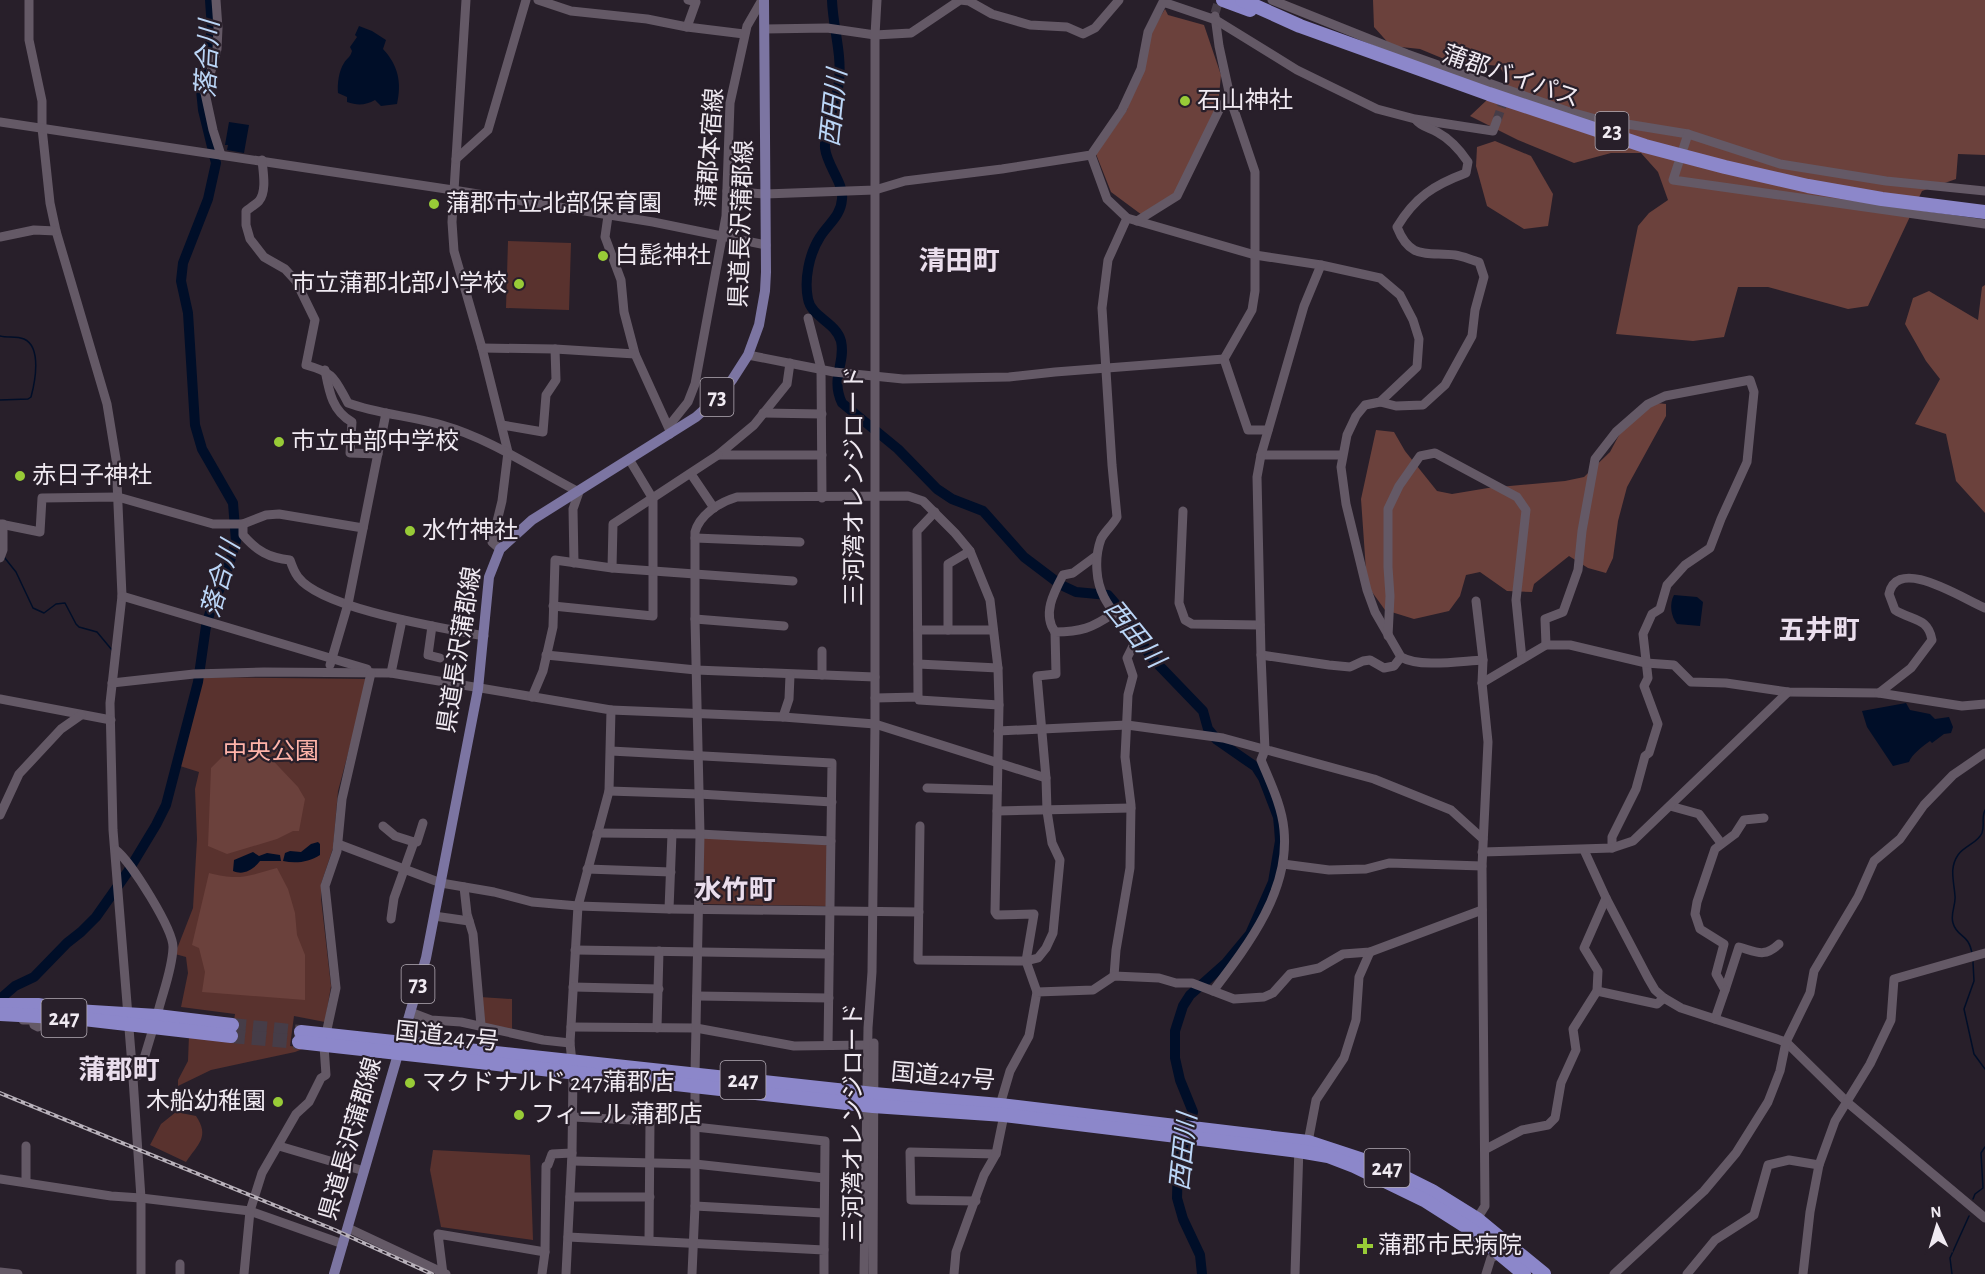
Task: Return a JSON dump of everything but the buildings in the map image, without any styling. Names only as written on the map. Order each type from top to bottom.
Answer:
[{"type":"highway","points":[[1223,0],[1300,26]]},
{"type":"highway","name":"蒲郡バイパス","points":[[1242,0],[1300,26],[1645,146],[1808,186],[1882,199],[1985,210]]},
{"type":"highway","name":"蒲郡バイパス","points":[[1254,0],[1335,34],[1646,142],[1737,167],[1859,192],[1985,210]]},
{"type":"highway","name":"247","points":[[2,1008],[38,1005],[127,1020],[152,1026],[231,1030],[157,1016],[127,1020],[42,1017],[2,1008]]},
{"type":"highway","name":"国道247号","points":[[300,1037],[870,1099],[1002,1110],[1302,1145],[1384,1167],[1432,1191],[1544,1274]]},
{"type":"highway","name":"国道247号","points":[[1474,1224],[1524,1274]]},
{"type":"main road","name":"県道長沢蒲郡線","points":[[334,1274],[426,958],[478,689],[489,577],[500,549],[532,520],[696,417],[732,380],[748,354],[759,325],[765,291],[766,245],[763,0]]},
{"type":"street","points":[[29,0],[29,40],[42,101],[42,128],[50,203],[56,231],[107,404],[116,459],[122,596],[112,683],[113,830],[141,1197],[141,1274]]},
{"type":"street","points":[[216,0],[217,49],[205,93],[220,155]]},
{"type":"street","points":[[466,0],[452,222],[454,251],[482,348],[508,452],[502,501],[492,542],[500,549]]},
{"type":"street","points":[[456,159],[488,130],[526,0]]},
{"type":"street","points":[[538,0],[571,11],[647,19],[744,34]]},
{"type":"street","name":"蒲郡本宿線","points":[[670,434],[672,423],[688,402],[695,384],[723,237],[730,103],[744,34],[763,0]]},
{"type":"street","name":"三河湾オレンジロード","points":[[873,1274],[867,1045],[872,972],[875,724],[874,190],[877,0]]},
{"type":"street","points":[[765,29],[826,27],[875,35],[911,33],[960,0],[969,1],[992,14],[1030,25],[1067,27],[1083,34],[1095,28],[1119,0]]},
{"type":"street","points":[[1272,0],[1407,54],[1567,111],[1596,119],[1688,136],[1780,164],[1886,181],[1985,191]]},
{"type":"street","points":[[687,27],[694,1]]},
{"type":"street","points":[[727,191],[765,194],[874,190],[905,181],[1002,170],[1091,154],[1122,110],[1140,69],[1148,32],[1162,1],[1215,16],[1297,70],[1377,109],[1415,119],[1493,131],[1497,120]]},
{"type":"street","points":[[1215,16],[1231,101],[1255,172],[1255,255],[1252,310],[1224,359],[1248,430],[1268,430]]},
{"type":"street","points":[[1137,221],[1178,196],[1220,108],[1225,102],[1231,101]]},
{"type":"street","points":[[1415,119],[1419,124],[1437,132],[1460,149],[1468,162],[1466,173],[1430,189],[1404,214],[1397,227],[1403,242],[1413,250],[1436,255],[1457,255],[1479,262],[1484,277],[1475,310],[1472,336],[1445,385],[1423,405],[1395,406],[1380,402],[1365,405],[1356,416],[1347,435],[1342,455],[1344,489],[1358,552],[1375,612],[1401,657],[1407,661],[1420,663],[1483,660]]},
{"type":"street","points":[[0,122],[566,208],[653,222],[766,245]]},
{"type":"street","points":[[1688,136],[1673,180],[1985,224]]},
{"type":"street","points":[[1091,154],[1107,199],[1127,218],[1255,255],[1321,265],[1380,278],[1400,295],[1413,320],[1419,339],[1417,367],[1380,402]]},
{"type":"street","points":[[262,160],[264,182],[262,193],[260,200],[246,211],[246,225],[250,239],[264,257],[285,269],[296,280],[315,320],[306,365],[325,370],[334,378],[348,403],[367,410],[443,425],[508,452],[579,492],[573,509],[574,563]]},
{"type":"street","points":[[608,216],[605,237],[621,280],[624,312],[635,354],[670,434]]},
{"type":"street","points":[[1114,976],[1116,950],[1130,868],[1131,808],[1125,757],[1128,695],[1133,676],[1127,658],[1134,644],[1129,632],[1104,600],[1099,588],[1096,556],[1102,537],[1117,517],[1102,308],[1108,261],[1127,218]]},
{"type":"street","points":[[0,237],[34,230],[56,231]]},
{"type":"street","points":[[1209,988],[1246,948],[1268,909],[1283,864],[1284,831],[1268,773],[1261,760],[1265,750],[1257,477],[1261,455],[1304,306],[1321,265]]},
{"type":"street","points":[[808,318],[821,368],[822,498]]},
{"type":"street","points":[[482,348],[555,349],[635,354]]},
{"type":"street","points":[[502,425],[543,432],[546,395],[556,380],[555,349]]},
{"type":"street","points":[[748,354],[874,377],[968,379],[1224,359]]},
{"type":"street","points":[[612,568],[613,524],[691,474],[754,425],[787,384],[790,363]]},
{"type":"street","points":[[325,370],[328,390],[337,411],[342,417],[352,422],[350,453],[378,454]]},
{"type":"street","points":[[1546,645],[1545,619],[1563,612],[1578,570],[1582,531],[1595,459],[1616,432],[1648,404],[1665,396],[1750,380],[1754,392],[1747,462],[1710,548],[1685,565],[1667,585],[1660,609],[1652,614],[1643,634],[1648,678],[1644,686],[1658,724],[1649,753],[1645,756],[1636,789],[1612,837],[1612,848]]},
{"type":"street","points":[[328,673],[348,604],[386,413]]},
{"type":"street","points":[[763,414],[822,414]]},
{"type":"street","points":[[1388,636],[1390,596],[1388,509],[1399,486],[1420,456],[1435,453],[1516,497],[1526,510],[1516,600],[1522,659]]},
{"type":"street","points":[[718,455],[822,455]]},
{"type":"street","points":[[1261,455],[1342,455]]},
{"type":"street","points":[[554,606],[653,616],[653,499],[629,459]]},
{"type":"street","points":[[691,474],[714,508]]},
{"type":"street","points":[[692,1274],[700,834],[695,619],[697,525],[714,508],[737,497],[908,496],[923,501],[970,551],[990,600],[998,668],[999,705],[995,912],[997,915],[1034,914],[1026,961],[1037,992],[1029,1036],[1010,1071],[996,1154],[984,1175],[956,1252],[954,1274]]},
{"type":"street","points":[[1,555],[2,524],[40,532],[42,498],[118,497],[213,524],[242,524],[266,515],[279,514],[363,528]]},
{"type":"street","points":[[1183,511],[1179,603],[1185,620],[1192,624],[1260,625]]},
{"type":"street","points":[[918,697],[917,531],[935,513]]},
{"type":"street","points":[[242,524],[243,535],[251,544],[273,559],[290,561],[299,578],[326,597],[402,620],[484,636]]},
{"type":"street","points":[[695,538],[800,542]]},
{"type":"street","points":[[948,630],[948,564],[970,551]]},
{"type":"street","points":[[920,826],[918,960],[1026,961],[1038,957],[1046,948],[1053,933],[1060,860],[1052,843],[1047,811],[1037,676],[1056,674],[1055,632],[1049,622],[1052,595],[1063,575],[1073,573],[1096,556]]},
{"type":"street","points":[[532,697],[543,671],[553,627],[555,560],[612,568],[695,572],[793,581]]},
{"type":"street","points":[[1879,693],[1911,668],[1932,640],[1930,628],[1895,610],[1889,594],[1894,582],[1900,578],[1919,578],[1985,608]]},
{"type":"street","points":[[122,596],[375,673]]},
{"type":"street","points":[[1474,1224],[1485,1206],[1482,852],[1488,742],[1482,683],[1483,660],[1476,602]]},
{"type":"street","points":[[1055,632],[1076,632],[1086,629],[1095,626],[1114,613]]},
{"type":"street","points":[[695,619],[784,626]]},
{"type":"street","points":[[391,673],[402,620]]},
{"type":"street","points":[[432,626],[428,655],[440,658]]},
{"type":"street","points":[[918,630],[993,630]]},
{"type":"street","points":[[1482,683],[1546,645],[1569,645],[1646,663],[1674,665],[1691,682],[1726,683],[1788,692],[1879,693],[1951,705],[1985,704]]},
{"type":"street","points":[[822,651],[822,675]]},
{"type":"street","points":[[546,655],[696,670],[875,677]]},
{"type":"street","points":[[1261,655],[1329,666],[1350,667],[1370,660],[1384,668],[1394,666],[1401,657]]},
{"type":"street","points":[[918,664],[998,668]]},
{"type":"street","points":[[244,1274],[250,1211],[262,1173],[296,1114],[309,1102],[321,1078],[326,1075],[325,1040],[336,988],[325,886],[338,844],[344,789],[375,673]]},
{"type":"street","points":[[112,683],[194,674],[391,673],[611,710],[783,717],[875,724],[1046,778]]},
{"type":"street","points":[[783,717],[789,699],[790,675]]},
{"type":"street","points":[[1482,852],[1612,848],[1633,841],[1788,692]]},
{"type":"street","points":[[875,698],[918,697],[919,700],[999,705]]},
{"type":"street","points":[[0,699],[111,720]]},
{"type":"street","points":[[567,1274],[573,1117],[570,1043],[578,906],[609,791],[611,710]]},
{"type":"street","points":[[0,815],[19,774],[61,729],[81,715]]},
{"type":"street","points":[[998,731],[1127,725],[1221,738],[1374,779],[1451,810],[1483,839]]},
{"type":"street","points":[[611,751],[832,763],[828,1045]]},
{"type":"street","points":[[1614,1274],[1704,1191],[1736,1153],[1768,1102],[1780,1071],[1786,1042],[1810,993],[1814,971],[1858,897],[1874,861],[1900,839],[1924,805],[1953,775],[1985,753]]},
{"type":"street","points":[[927,788],[997,790]]},
{"type":"street","points":[[609,791],[832,802]]},
{"type":"street","points":[[1670,806],[1699,814],[1721,843]]},
{"type":"street","points":[[997,812],[1131,808]]},
{"type":"street","points":[[1725,990],[1716,974],[1724,944],[1700,929],[1695,914],[1696,902],[1715,849],[1735,834],[1744,820],[1764,818]]},
{"type":"street","points":[[391,919],[394,898],[423,823]]},
{"type":"street","points":[[383,826],[396,836],[414,842]]},
{"type":"street","points":[[597,833],[700,834],[831,841]]},
{"type":"street","points":[[669,909],[672,834]]},
{"type":"street","points":[[338,844],[441,883],[494,892],[532,902],[669,909],[919,912]]},
{"type":"street","points":[[116,850],[122,854],[169,932],[173,946],[157,1016]]},
{"type":"street","points":[[1584,850],[1648,978],[1664,998],[1681,1008],[1786,1042],[1848,1103],[1985,1218]]},
{"type":"street","points":[[1283,864],[1329,870],[1366,869],[1389,863],[1482,867]]},
{"type":"street","points":[[587,869],[671,872]]},
{"type":"street","points":[[464,887],[473,934],[481,1025]]},
{"type":"street","points":[[1486,1149],[1522,1130],[1548,1125],[1556,1118],[1561,1083],[1576,1050],[1573,1029],[1597,991],[1598,971],[1584,948],[1606,898]]},
{"type":"street","points":[[1037,992],[1093,990],[1114,976],[1159,978],[1176,984],[1194,984],[1234,999],[1270,995],[1290,974],[1319,968],[1342,954],[1370,952],[1482,910]]},
{"type":"street","points":[[434,916],[470,921]]},
{"type":"street","points":[[1715,1019],[1739,947],[1760,954],[1771,951],[1779,944]]},
{"type":"street","points":[[575,950],[829,954]]},
{"type":"street","points":[[657,1028],[659,951]]},
{"type":"street","points":[[1295,1274],[1302,1145],[1316,1100],[1344,1058],[1356,1020],[1359,977],[1370,952]]},
{"type":"street","points":[[1803,1274],[1810,1212],[1819,1165],[1835,1121],[1848,1103],[1891,1020],[1894,979],[1985,953]]},
{"type":"street","name":"三河湾オレンジロード","points":[[864,1274],[874,976],[872,972]]},
{"type":"street","points":[[573,987],[658,989]]},
{"type":"street","points":[[1597,991],[1657,1004],[1664,998]]},
{"type":"street","points":[[697,996],[829,998]]},
{"type":"street","points":[[410,1012],[431,1020],[481,1025],[543,1040],[570,1043]]},
{"type":"street","points":[[0,1020],[33,1020],[34,1025],[38,1027],[42,1024],[42,1017]]},
{"type":"street","points":[[571,1027],[696,1028],[794,1046],[867,1045]]},
{"type":"street","points":[[133,1078],[139,1075],[152,1032]]},
{"type":"street","points":[[573,1117],[650,1121],[649,1240]]},
{"type":"street","points":[[695,1127],[825,1141],[824,1274]]},
{"type":"street","points":[[26,1146],[26,1182]]},
{"type":"street","points":[[279,1146],[364,1171]]},
{"type":"street","points":[[976,1201],[911,1200],[910,1152],[996,1154]]},
{"type":"street","points":[[542,1274],[545,1252],[546,1167],[552,1154],[695,1164],[824,1178]]},
{"type":"street","points":[[1687,1274],[1715,1240],[1754,1215],[1768,1165],[1789,1160],[1819,1165]]},
{"type":"street","points":[[0,1179],[111,1196],[141,1197],[250,1211],[343,1244]]},
{"type":"street","points":[[570,1197],[650,1197]]},
{"type":"street","points":[[695,1206],[823,1213]]},
{"type":"street","points":[[348,1228],[444,1273]]},
{"type":"street","points":[[444,1273],[438,1234],[545,1252]]},
{"type":"street","points":[[568,1237],[824,1250]]},
{"type":"street","points":[[1486,1274],[1491,1258],[1501,1253]]},
{"type":"street","points":[[0,1272],[18,1274]]},
{"type":"green space","points":[[508,241],[571,243],[569,310],[506,308]]},
{"type":"green space","name":"中央公園","points":[[202,677],[368,679],[338,791],[333,848],[321,884],[331,986],[325,1022],[294,1016],[290,1046],[305,1048],[211,1070],[178,1086],[178,1080],[188,1061],[189,1035],[231,1041],[235,1014],[181,1007],[188,973],[186,957],[175,954],[193,908],[197,839],[195,789],[199,772],[180,766],[178,759],[194,696]]},
{"type":"green space","points":[[704,837],[824,844],[827,846],[827,906],[702,904]]},
{"type":"green space","points":[[480,997],[512,999],[512,1029],[485,1024]]},
{"type":"green space","points":[[176,1112],[196,1116],[202,1130],[201,1140],[186,1162],[150,1145],[161,1124]]},
{"type":"green space","points":[[433,1150],[530,1155],[533,1240],[441,1227],[430,1170]]},
{"type":"shaded area","points":[[1373,0],[1985,0],[1985,155],[1958,154],[1956,179],[1922,191],[1868,306],[1848,309],[1768,287],[1738,287],[1724,337],[1693,341],[1616,334],[1638,226],[1649,213],[1668,200],[1658,172],[1641,153],[1611,153],[1574,163],[1518,140],[1470,116],[1508,80],[1499,66],[1449,61],[1420,49],[1391,46],[1374,27]]},
{"type":"shaded area","points":[[1165,9],[1168,15],[1204,25],[1221,75],[1218,106],[1176,193],[1142,215],[1111,192],[1096,154],[1127,110],[1151,32]]},
{"type":"shaded area","points":[[1495,141],[1531,156],[1553,194],[1548,226],[1524,229],[1487,206],[1476,166],[1477,147]]},
{"type":"shaded area","points":[[1985,285],[1985,513],[1956,481],[1946,434],[1915,424],[1940,379],[1926,361],[1905,324],[1913,298],[1929,291],[1978,320],[1982,287]]},
{"type":"shaded area","points":[[1647,402],[1666,404],[1666,416],[1627,487],[1618,521],[1613,558],[1606,573],[1588,568],[1569,556],[1534,584],[1532,592],[1507,591],[1480,572],[1466,575],[1460,596],[1449,611],[1414,619],[1385,610],[1367,585],[1361,499],[1376,430],[1394,432],[1405,451],[1437,491],[1452,494],[1584,477],[1610,452],[1625,424]]},
{"type":"shaded area","points":[[262,749],[298,787],[305,799],[299,831],[293,831],[277,839],[227,854],[208,846],[211,768],[225,754]]},
{"type":"shaded area","points":[[277,868],[288,889],[295,913],[297,935],[305,955],[305,1000],[202,992],[205,972],[199,948],[192,945],[209,873],[236,877]]},
{"type":"water","points":[[359,26],[386,40],[383,49],[398,74],[397,104],[381,106],[375,100],[365,104],[355,104],[347,102],[347,97],[338,93],[341,69],[352,51],[350,47],[357,37],[355,35]]},
{"type":"water","points":[[229,122],[249,125],[244,153],[227,150],[228,145],[225,145]]},
{"type":"water","points":[[1674,595],[1697,597],[1703,602],[1700,626],[1677,624],[1671,610]]},
{"type":"water","points":[[1906,703],[1910,710],[1930,714],[1935,719],[1949,717],[1953,727],[1951,733],[1944,734],[1932,743],[1930,741],[1921,748],[1909,762],[1893,766],[1867,727],[1862,711]]},
{"type":"water","points":[[318,842],[320,855],[302,862],[283,861],[285,853],[301,852],[311,844]]},
{"type":"water","points":[[253,852],[259,856],[267,853],[280,855],[281,861],[260,861],[248,871],[241,873],[233,871],[234,860]]},
{"type":"waterway","name":"落合川","points":[[0,999],[15,986],[34,977],[96,917],[127,873],[156,825],[166,805],[198,682],[206,626],[236,541],[233,503],[202,449],[195,425],[188,313],[181,281],[183,263],[208,199],[216,163],[203,110],[201,90],[212,29],[210,0]]},
{"type":"waterway","name":"西田川","points":[[832,0],[840,71],[838,90],[826,131],[825,148],[840,187],[842,199],[837,215],[820,237],[813,251],[808,267],[807,284],[810,305],[834,329],[841,341],[842,357],[837,386],[842,403],[898,449],[937,489],[952,499],[983,511],[1024,557],[1061,585],[1076,592],[1108,595],[1128,618],[1150,656],[1203,711],[1208,729],[1217,740],[1256,767],[1263,778],[1278,817],[1280,841],[1273,882],[1250,934],[1226,963],[1190,995],[1183,1006],[1175,1031],[1175,1058],[1180,1080],[1193,1112],[1178,1164],[1177,1198],[1183,1219],[1200,1255],[1202,1274]]},
{"type":"waterway","points":[[0,336],[21,338],[30,343],[36,365],[31,397],[0,400]]},
{"type":"waterway","points":[[4,557],[16,572],[33,608],[44,613],[56,604],[65,603],[76,624],[97,632],[112,650]]},
{"type":"waterway","points":[[1972,954],[1968,942],[1957,931],[1953,923],[1955,899],[1953,870],[1958,855],[1982,833],[1985,810]]},
{"type":"waterway","points":[[1973,962],[1974,981],[1964,1009],[1974,1054],[1985,1069]]},
{"type":"waterway","points":[[1973,1199],[1975,1194],[1983,1188],[1981,1153],[1985,1147]]},
{"type":"waterway","points":[[1952,1274],[1950,1258],[1969,1216]]},
{"type":"tunnel","points":[[1215,13],[1219,0]]},
{"type":"tunnel","points":[[1497,120],[1506,94]]},
{"type":"tunnel","points":[[232,1025],[301,1032]]},
{"type":"tunnel","points":[[231,1036],[299,1042]]},
{"type":"railway","points":[[0,1093],[335,1230],[432,1274]]},
{"type":"place","name":"石山神社","points":[[1185,101]]},
{"type":"place","name":"蒲郡市立北部保育園","points":[[434,204]]},
{"type":"place","name":"白髭神社","points":[[603,256]]},
{"type":"place","name":"市立蒲郡北部小学校","points":[[519,284]]},
{"type":"place","name":"市立中部中学校","points":[[279,442]]},
{"type":"place","name":"赤日子神社","points":[[20,476]]},
{"type":"place","name":"水竹神社","points":[[410,531]]},
{"type":"place","name":"マクドナルド 247蒲郡店","points":[[410,1083]]},
{"type":"place","name":"木船幼稚園","points":[[278,1102]]},
{"type":"place","name":"フィール 蒲郡店","points":[[519,1115]]},
{"type":"place","name":"蒲郡市民病院","points":[[1365,1246]]},
{"type":"district","name":"清田町","points":[[959,261]]},
{"type":"district","name":"五井町","points":[[1819,630]]},
{"type":"district","name":"水竹町","points":[[735,890]]},
{"type":"district","name":"蒲郡町","points":[[119,1070]]}]
